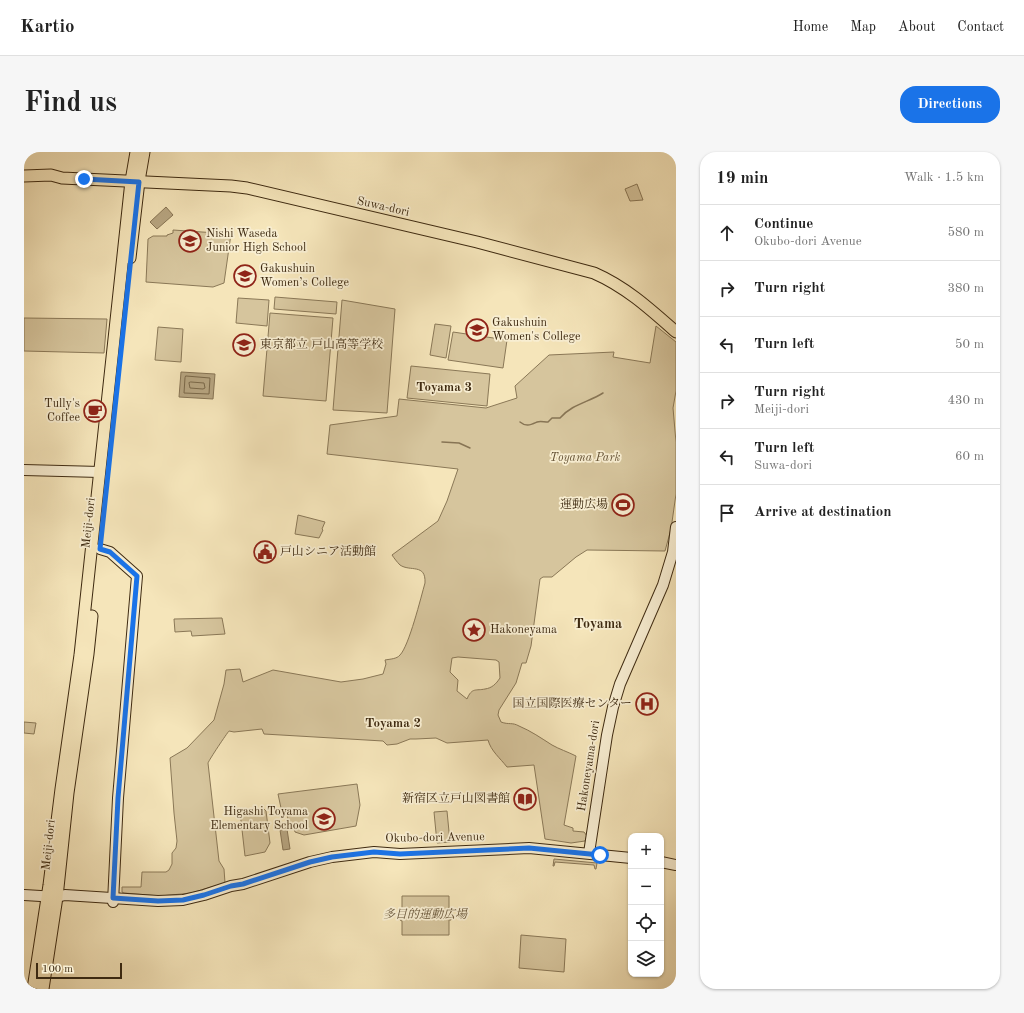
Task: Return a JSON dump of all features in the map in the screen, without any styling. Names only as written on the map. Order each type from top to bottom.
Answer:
[{"type":"main road","name":"Meiji-dori","points":[[52,897],[88,658],[100,549],[135,181],[136,152]]},
{"type":"main road","name":"Meiji-dori","points":[[52,897],[61,789],[80,655],[100,472],[135,181],[144,152]]},
{"type":"main road","name":"Suwa-dori","points":[[24,176],[51,175],[62,178],[247,188],[469,241],[574,267],[604,278],[635,296],[676,332]]},
{"type":"main road","name":"Suwa-dori","points":[[24,182],[52,181],[62,178]]},
{"type":"main road","points":[[33,989],[52,897]]},
{"type":"main road","points":[[43,989],[52,897]]},
{"type":"street","points":[[24,470],[100,472]]},
{"type":"street","name":"Hakoneyama-dori","points":[[589,853],[607,735],[613,707],[622,679],[663,585],[671,560],[676,527]]},
{"type":"street","points":[[100,549],[110,552],[137,576],[118,798],[113,900]]},
{"type":"street","name":"Okubo-dori Avenue","points":[[24,895],[52,897],[64,900],[113,900],[169,906],[184,905],[207,900],[236,890],[243,884],[310,862],[332,857],[374,852],[400,854],[529,848],[628,858]]},
{"type":"street","points":[[664,863],[676,865]]},
{"type":"green space","points":[[637,184],[643,200],[630,201],[625,189]]},
{"type":"green space","points":[[173,230],[231,234],[224,283],[213,287],[146,282],[148,239],[153,236],[167,236],[173,233]]},
{"type":"green space","points":[[275,297],[337,302],[336,314],[274,309]]},
{"type":"green space","points":[[238,298],[269,300],[267,326],[236,323]]},
{"type":"green space","points":[[342,300],[395,309],[387,413],[333,410]]},
{"type":"green space","points":[[270,313],[333,318],[326,401],[263,396]]},
{"type":"green space","points":[[24,318],[107,319],[104,353],[24,351]]},
{"type":"green space","points":[[435,324],[451,326],[446,358],[430,355]]},
{"type":"green space","name":"Toyama Park","points":[[656,326],[676,342],[676,391],[673,408],[676,442],[676,494],[671,529],[665,551],[587,550],[552,577],[543,577],[540,579],[531,646],[526,663],[522,663],[516,683],[499,710],[498,715],[501,722],[517,725],[576,756],[564,825],[573,828],[573,831],[584,832],[587,836],[585,841],[571,843],[545,839],[534,765],[507,767],[493,751],[488,740],[447,743],[436,738],[410,739],[397,744],[387,745],[383,741],[264,734],[262,729],[234,732],[229,731],[208,763],[219,861],[224,869],[225,883],[191,893],[160,896],[122,892],[122,887],[141,887],[142,872],[166,872],[172,864],[172,853],[176,848],[177,841],[170,758],[187,748],[214,720],[224,684],[226,670],[240,669],[243,682],[273,670],[341,682],[363,679],[383,674],[386,664],[385,660],[393,659],[399,656],[407,642],[425,583],[425,577],[420,570],[400,565],[392,555],[438,521],[447,501],[458,469],[327,454],[330,425],[397,416],[399,399],[486,408],[517,398],[515,386],[549,355],[614,352],[613,357],[650,363]],"holes":[[[458,657],[496,660],[499,662],[500,678],[494,685],[490,688],[474,690],[467,699],[457,691],[458,680],[450,672],[452,658]]]},
{"type":"green space","points":[[158,327],[183,329],[181,362],[155,360]]},
{"type":"green space","points":[[453,332],[507,340],[503,368],[448,360]]},
{"type":"green space","points":[[411,366],[490,374],[487,406],[407,398]]},
{"type":"green space","points":[[298,515],[325,522],[319,538],[295,534]]},
{"type":"green space","points":[[222,618],[225,634],[192,636],[191,631],[175,632],[174,619]]},
{"type":"green space","points":[[24,722],[36,723],[34,734],[24,733]]},
{"type":"green space","points":[[357,784],[360,805],[356,826],[304,835],[295,832],[293,824],[288,822],[287,808],[281,808],[278,794]]},
{"type":"green space","points":[[264,809],[266,811],[270,843],[265,852],[245,856],[240,812]]},
{"type":"green space","points":[[447,811],[450,842],[437,843],[434,812]]},
{"type":"green space","points":[[554,859],[597,863],[596,869],[594,865],[555,862],[553,866]]},
{"type":"green space","name":"多目的運動広場","points":[[402,896],[449,896],[451,920],[449,920],[449,935],[402,935],[400,910],[402,910]]},
{"type":"green space","points":[[521,935],[566,939],[564,972],[519,968]]},
{"type":"water","points":[[166,207],[173,215],[157,229],[150,222]]},
{"type":"water","points":[[181,372],[215,374],[213,399],[179,397]]},
{"type":"water","points":[[287,829],[290,849],[283,850],[280,830]]},
{"type":"waterway","points":[[520,422],[524,425],[528,425],[538,422],[548,422],[552,418],[560,418],[575,406],[603,393]]},
{"type":"waterway","points":[[442,442],[459,443],[470,448]]},
{"type":"place","name":"Nishi Waseda Junior High School","points":[[190,241]]},
{"type":"place","name":"Gakushuin Women’s College","points":[[245,276]]},
{"type":"place","name":"Gakushuin Women's College","points":[[477,330]]},
{"type":"place","name":"東京都立 戸山高等学校","points":[[244,345]]},
{"type":"place","name":"Tully's Coffee","points":[[95,411]]},
{"type":"place","name":"運動広場","points":[[623,505]]},
{"type":"place","name":"戸山シニア活動館","points":[[265,552]]},
{"type":"place","name":"Hakoneyama","points":[[474,630]]},
{"type":"place","name":"国立国際医療センター","points":[[647,704]]},
{"type":"place","name":"新宿区立戸山図書館","points":[[525,799]]},
{"type":"place","name":"Higashi Toyama Elementary School","points":[[324,819]]},
{"type":"district","name":"Toyama 3","points":[[444,387]]},
{"type":"district","name":"Toyama","points":[[598,624]]},
{"type":"district","name":"Toyama 2","points":[[393,723]]},
{"type":"route","points":[[84,179],[139,182],[108,462],[100,549],[110,552],[137,576],[118,798],[113,898],[158,901],[183,900],[243,884],[310,862],[332,857],[374,852],[400,854],[529,848],[600,855]]}]
